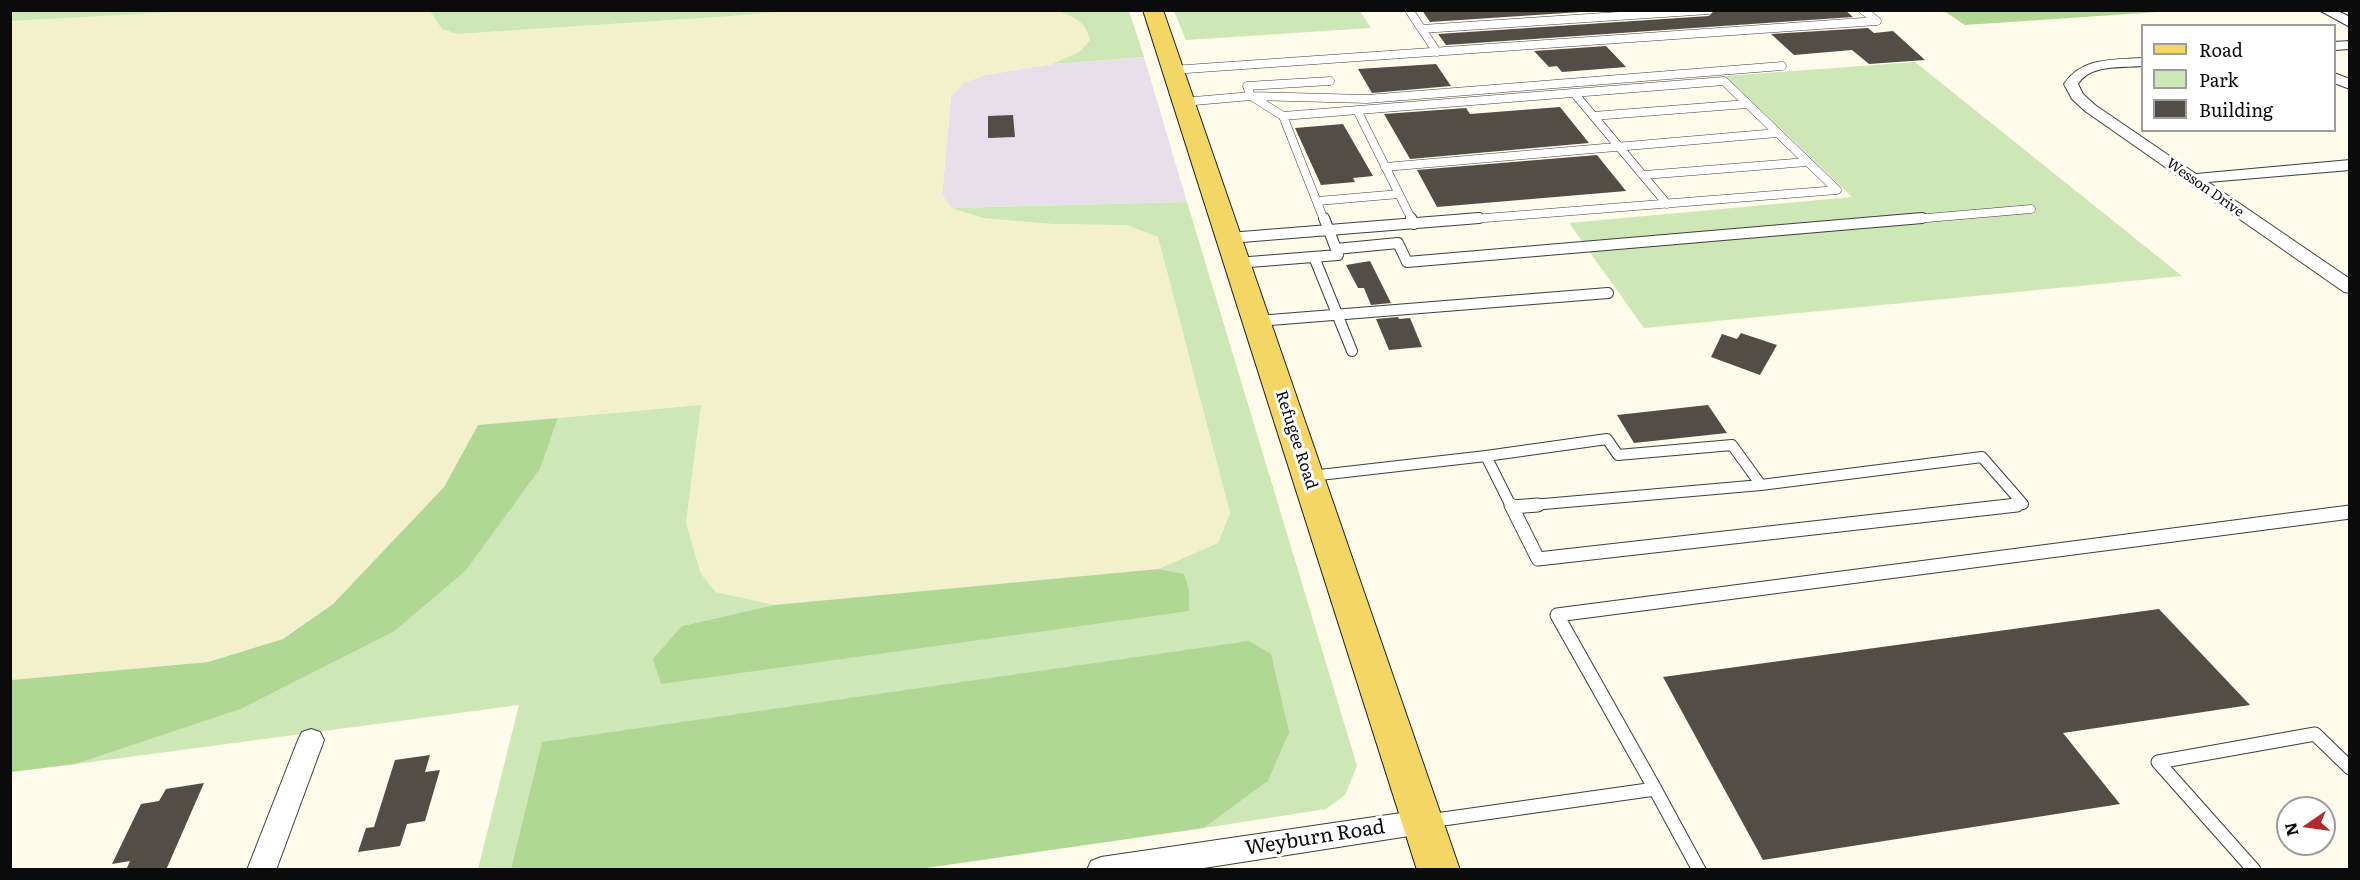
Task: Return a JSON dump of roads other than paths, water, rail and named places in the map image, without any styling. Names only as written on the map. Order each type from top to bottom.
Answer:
[{"type":"main road","name":"Refugee Road","points":[[1153,10],[1439,870]]},
{"type":"street","points":[[2325,10],[2349,23]]},
{"type":"street","name":"Wesson Drive","points":[[2141,62],[2094,66],[2085,70],[2071,84],[2084,103],[2349,288]]},
{"type":"street","points":[[2193,179],[2349,165]]},
{"type":"street","points":[[261,870],[311,740]]},
{"type":"street","name":"Weyburn Road","points":[[1101,870],[1422,822]]},
{"type":"lane","points":[[1409,10],[1437,52]]},
{"type":"lane","points":[[1422,29],[1709,10]]},
{"type":"lane","points":[[1172,70],[1877,21],[1863,10]]},
{"type":"lane","points":[[1184,102],[1251,96],[1367,99],[1782,66]]},
{"type":"lane","points":[[1233,251],[1314,257],[1338,255],[1283,116],[1251,96],[1247,86],[1330,81]]},
{"type":"lane","points":[[1233,251],[1330,230],[1837,190],[1724,81],[1283,116]]},
{"type":"lane","points":[[1574,93],[1668,204]]},
{"type":"lane","points":[[1593,116],[1747,104]]},
{"type":"lane","points":[[1357,110],[1413,224]]},
{"type":"lane","points":[[1385,167],[1777,133]]},
{"type":"lane","points":[[1644,175],[1807,162]]},
{"type":"lane","points":[[1318,201],[1399,194]]},
{"type":"lane","points":[[1336,249],[1398,243],[1407,262],[2031,209]]},
{"type":"lane","points":[[1314,257],[1352,351]]},
{"type":"lane","points":[[1256,321],[1608,293]]},
{"type":"lane","points":[[1308,476],[1486,456],[1607,439],[1618,455],[1732,445],[1761,485]]},
{"type":"lane","points":[[1486,456],[1538,559],[2023,504],[1982,457],[1761,485],[1512,507]]},
{"type":"lane","points":[[1699,870],[1557,615],[2349,512]]},
{"type":"lane","points":[[2254,870],[2158,762],[2315,734],[2349,768]]},
{"type":"lane","points":[[1422,822],[1655,789]]}]
